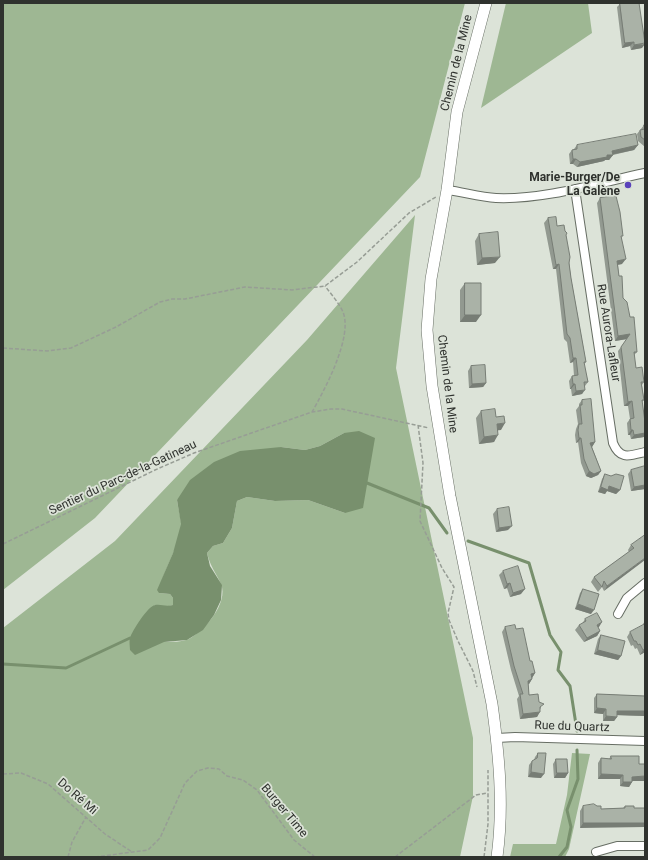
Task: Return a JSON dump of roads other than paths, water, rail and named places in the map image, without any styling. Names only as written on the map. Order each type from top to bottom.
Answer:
[{"type":"street","name":"Chemin de la Mine","points":[[486,3],[457,112],[447,190],[431,279],[427,330],[439,430],[457,534],[482,651],[497,738],[500,793],[500,833],[497,857]]},
{"type":"street","points":[[447,190],[495,198],[575,188],[645,173]]},
{"type":"street","name":"Rue Aurora-Lafleur","points":[[575,188],[613,443],[620,454],[625,456],[645,452]]},
{"type":"street","points":[[618,614],[627,598],[645,583]]},
{"type":"street","name":"Rue du Quartz","points":[[497,738],[525,737],[645,741]]},
{"type":"street","points":[[596,852],[617,846],[645,846]]},
{"type":"waterway","points":[[367,483],[429,508],[447,533]]},
{"type":"waterway","points":[[468,541],[529,563],[550,635],[561,652],[558,670],[570,686],[577,731]]},
{"type":"waterway","points":[[3,664],[66,668],[130,638]]},
{"type":"waterway","points":[[559,857],[567,847],[571,827],[567,810],[578,779],[577,750]]},
{"type":"place","name":"Marie-Burger/De La Galène","points":[[628,185]]}]
